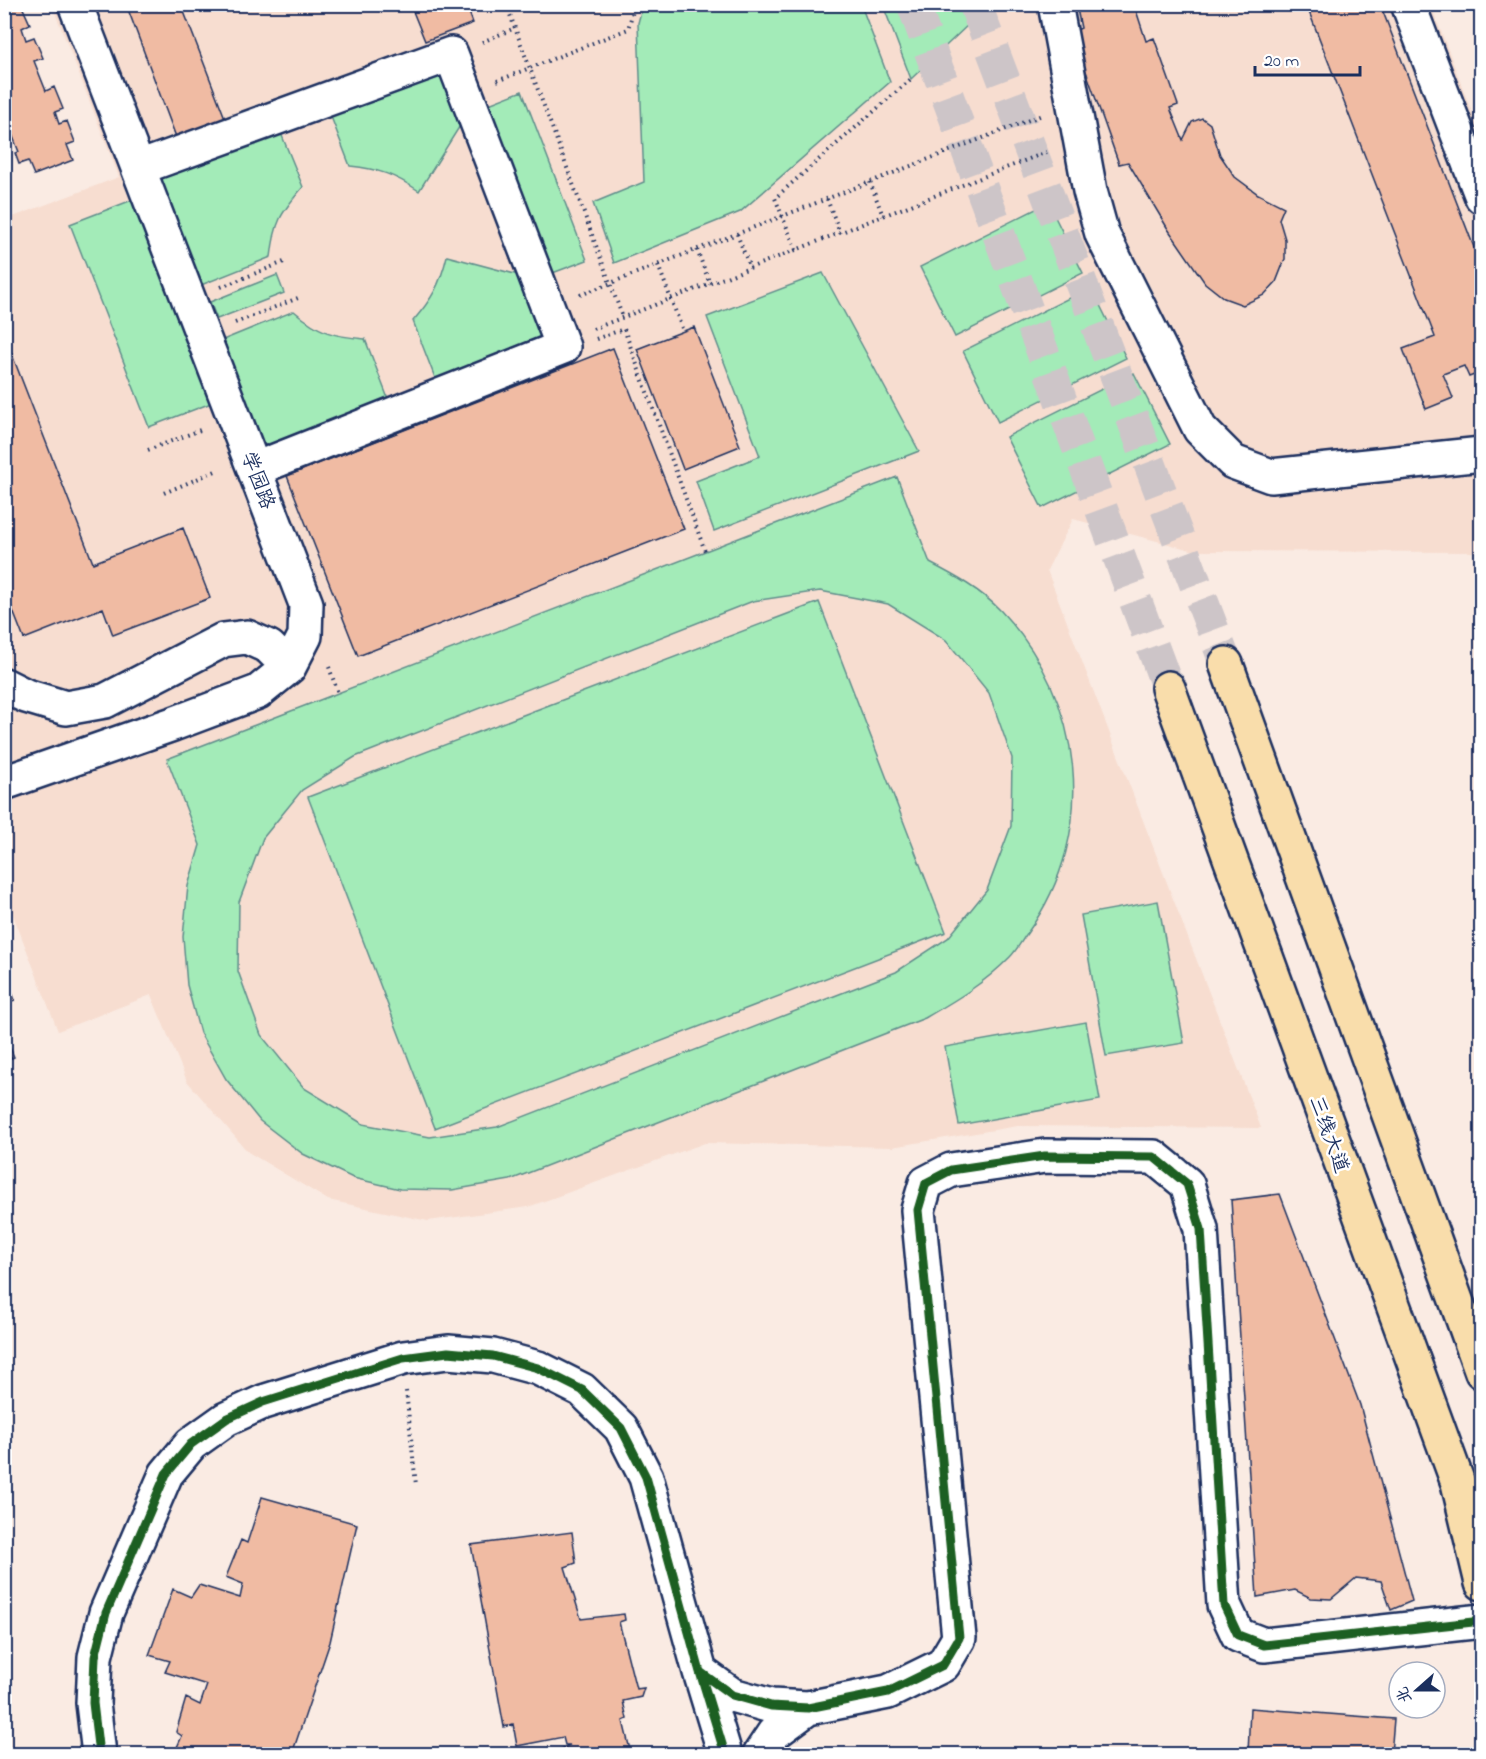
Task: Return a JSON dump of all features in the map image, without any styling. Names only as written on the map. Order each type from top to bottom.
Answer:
[{"type":"main road","points":[[1226,664],[1482,1372]]},
{"type":"main road","name":"三线大道","points":[[1168,688],[1458,1483],[1482,1583]]},
{"type":"street","name":"学园路","points":[[4,783],[258,692],[289,667],[305,636],[306,604],[75,4]]},
{"type":"street","points":[[1055,4],[1090,191],[1102,234],[1200,429],[1233,462],[1271,476],[1482,454]]},
{"type":"street","points":[[1408,4],[1482,197]]},
{"type":"street","points":[[139,168],[451,54],[563,347],[253,463]]},
{"type":"street","points":[[4,685],[26,696],[66,708],[105,701],[223,640],[247,637],[269,647],[289,667]]},
{"type":"street","points":[[700,1672],[732,1695],[771,1706],[808,1708],[888,1692],[943,1665],[959,1638],[918,1210],[926,1183],[951,1170],[1045,1156],[1154,1157],[1187,1184],[1201,1229],[1224,1605],[1238,1635],[1264,1645],[1482,1621]]},
{"type":"street","points":[[99,1755],[93,1703],[95,1657],[106,1613],[166,1474],[191,1444],[226,1419],[262,1402],[403,1358],[448,1352],[493,1356],[538,1368],[582,1390],[621,1428],[646,1477],[725,1755]]},
{"type":"street","points":[[760,1755],[774,1733],[808,1708]]},
{"type":"path","points":[[506,4],[623,318],[1080,139]]},
{"type":"path","points":[[530,68],[628,29],[635,4]]},
{"type":"path","points":[[795,250],[775,198],[911,80]]},
{"type":"path","points":[[549,308],[1073,102]]},
{"type":"path","points":[[870,182],[883,216]]},
{"type":"path","points":[[827,198],[840,233]]},
{"type":"path","points":[[737,234],[750,268]]},
{"type":"path","points":[[697,249],[710,284]]},
{"type":"path","points":[[189,300],[284,262]]},
{"type":"path","points":[[658,265],[683,331]]},
{"type":"path","points":[[203,336],[298,298]]},
{"type":"path","points":[[624,329],[705,551]]},
{"type":"path","points":[[148,450],[235,417]]},
{"type":"path","points":[[164,493],[253,463]]},
{"type":"path","points":[[328,665],[338,693]]},
{"type":"path","points":[[403,1358],[416,1485]]},
{"type":"shaded area","points":[[52,5],[1431,5],[1481,136],[1481,552],[1195,551],[1073,519],[1047,570],[1261,1128],[1018,1126],[892,1147],[705,1143],[528,1207],[428,1221],[328,1200],[248,1152],[187,1081],[151,995],[58,1031],[5,894],[5,220],[119,177]]},
{"type":"green space","points":[[643,4],[861,5],[890,82],[740,212],[614,263],[593,203],[644,182],[638,23]]},
{"type":"green space","points":[[989,4],[911,79],[883,5]]},
{"type":"green space","points":[[443,68],[463,121],[419,191],[386,174],[350,166],[328,109]]},
{"type":"green space","points":[[522,91],[587,260],[550,274],[484,106]]},
{"type":"green space","points":[[278,126],[303,187],[280,219],[274,235],[271,257],[196,287],[156,187],[162,173]]},
{"type":"green space","points":[[140,197],[219,400],[149,427],[70,224]]},
{"type":"green space","points":[[1048,203],[1083,273],[955,337],[920,267]]},
{"type":"green space","points":[[447,256],[526,277],[550,338],[437,383],[413,321],[434,291]]},
{"type":"green space","points":[[823,273],[919,451],[714,531],[696,481],[760,456],[707,317]]},
{"type":"green space","points":[[277,275],[284,293],[217,319],[210,302]]},
{"type":"green space","points":[[1091,287],[1126,358],[998,422],[963,351]]},
{"type":"green space","points":[[294,311],[319,329],[365,339],[389,401],[272,448],[258,441],[218,342]]},
{"type":"green space","points":[[1134,373],[1170,444],[1042,508],[1006,437]]},
{"type":"green space","points":[[897,477],[930,563],[976,590],[1001,611],[1029,646],[1050,684],[1065,725],[1073,767],[1073,810],[1066,852],[1051,893],[1013,954],[980,983],[925,1018],[510,1180],[452,1190],[400,1189],[353,1178],[303,1154],[260,1121],[226,1079],[200,1033],[187,985],[183,937],[188,886],[200,845],[167,759]],"holes":[[[820,591],[888,604],[946,640],[989,693],[1012,758],[1011,826],[987,890],[948,938],[896,972],[497,1127],[430,1137],[363,1124],[304,1088],[261,1035],[238,971],[239,902],[263,838],[302,790],[355,757],[753,601]]]},
{"type":"green space","points":[[819,602],[946,932],[435,1128],[308,797]]},
{"type":"green space","points":[[1158,901],[1184,1043],[1106,1056],[1081,915]]},
{"type":"green space","points":[[1086,1022],[1100,1100],[959,1125],[945,1047]]},
{"type":"building","points":[[4,4],[12,4],[13,7],[21,4],[30,24],[22,28],[26,40],[34,37],[43,58],[34,61],[46,91],[54,87],[63,109],[55,112],[59,124],[67,121],[75,142],[67,145],[73,160],[34,175],[28,161],[19,164],[15,153],[19,152],[6,119],[4,119],[4,107],[6,106],[4,101]]},
{"type":"building","points":[[126,4],[181,4],[225,118],[176,137]]},
{"type":"building","points":[[410,4],[466,4],[473,23],[425,41]]},
{"type":"building","points":[[1076,4],[1134,4],[1146,41],[1154,38],[1178,105],[1170,108],[1183,140],[1192,122],[1202,118],[1210,124],[1220,155],[1235,177],[1258,194],[1284,207],[1279,219],[1285,239],[1285,259],[1276,282],[1264,295],[1243,305],[1224,298],[1205,283],[1168,229],[1128,162],[1119,164],[1072,32],[1081,28]]},
{"type":"building","points":[[1306,4],[1380,4],[1482,268],[1482,372],[1469,377],[1464,366],[1443,374],[1453,398],[1426,409],[1403,349],[1435,337]]},
{"type":"building","points":[[694,327],[740,446],[683,469],[637,349]]},
{"type":"building","points":[[4,334],[93,563],[183,528],[210,598],[113,635],[103,608],[24,639],[4,588]]},
{"type":"building","points":[[613,348],[684,529],[358,656],[287,476]]},
{"type":"building","points":[[4,973],[15,1000],[4,1004]]},
{"type":"building","points":[[4,1033],[14,1057],[4,1061]]},
{"type":"building","points":[[1280,1194],[1360,1405],[1412,1601],[1391,1610],[1381,1581],[1356,1578],[1331,1599],[1311,1598],[1295,1590],[1257,1597],[1231,1200]]},
{"type":"building","points":[[262,1497],[357,1524],[330,1642],[292,1754],[174,1754],[182,1736],[176,1732],[186,1698],[200,1705],[207,1685],[165,1672],[170,1661],[149,1655],[173,1589],[191,1597],[199,1585],[240,1598],[243,1584],[226,1577],[241,1540],[247,1543]]},
{"type":"building","points":[[572,1532],[576,1563],[565,1567],[581,1619],[624,1614],[625,1620],[619,1622],[636,1689],[644,1688],[641,1697],[623,1701],[627,1719],[623,1721],[631,1754],[553,1754],[570,1745],[565,1745],[563,1737],[517,1746],[513,1724],[504,1727],[471,1545]]},
{"type":"building","points":[[1250,1708],[1394,1720],[1391,1754],[1248,1754]]},
{"type":"tunnel","points":[[913,4],[1168,688]]},
{"type":"tunnel","points":[[975,4],[1226,664]]},
{"type":"cycle path","points":[[700,1672],[732,1695],[771,1706],[808,1708],[888,1692],[943,1665],[959,1638],[918,1210],[926,1183],[951,1170],[1045,1156],[1154,1157],[1187,1184],[1201,1229],[1224,1605],[1238,1635],[1264,1645],[1482,1621]]},
{"type":"cycle path","points":[[99,1754],[93,1703],[95,1657],[106,1613],[166,1474],[191,1444],[226,1419],[263,1402],[403,1358],[448,1352],[493,1356],[538,1368],[582,1390],[621,1428],[646,1477],[725,1754]]}]
